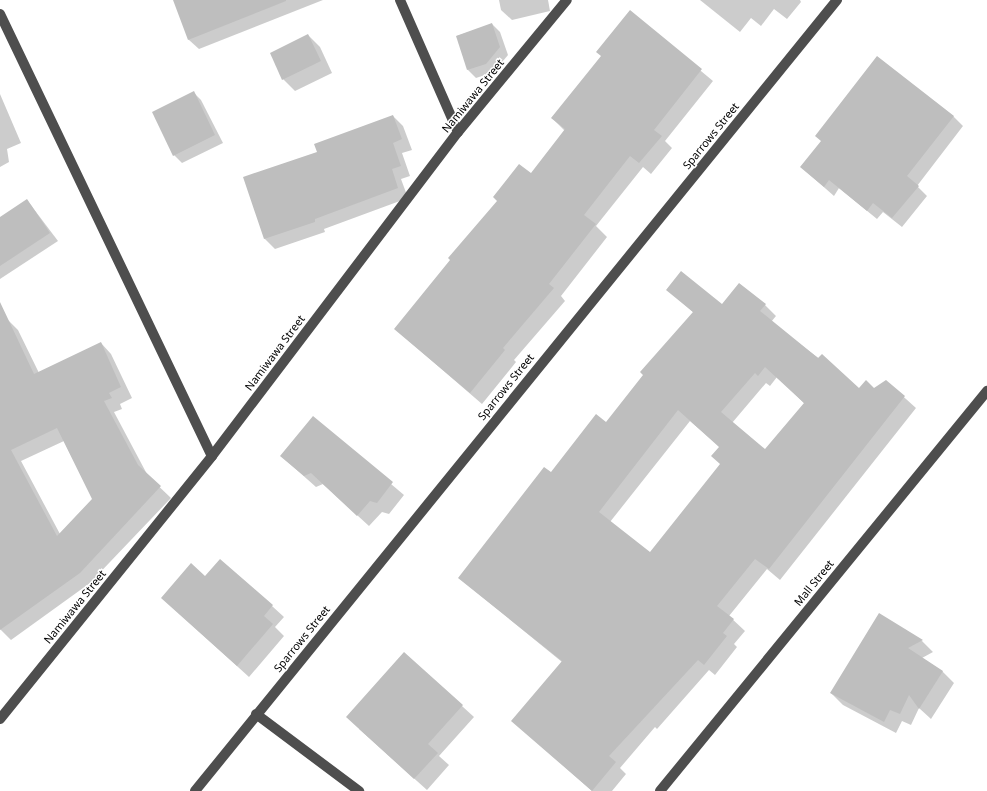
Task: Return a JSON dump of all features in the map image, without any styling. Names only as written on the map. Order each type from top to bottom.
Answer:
[{"type":"street","points":[[400,0],[458,132]]},
{"type":"street","name":"Namiwawa Street","points":[[0,719],[212,456],[458,132],[567,0]]},
{"type":"street","name":"Sparrows Street","points":[[195,791],[837,0]]},
{"type":"street","points":[[0,14],[212,456]]},
{"type":"street","name":"Mall Street","points":[[660,791],[987,391]]},
{"type":"street","points":[[256,714],[359,791]]},
{"type":"building","points":[[173,0],[286,0],[286,1],[188,40]]},
{"type":"building","points":[[630,10],[702,69],[654,130],[662,136],[639,163],[630,156],[584,215],[596,224],[549,284],[554,288],[503,348],[505,350],[470,393],[394,329],[450,260],[448,258],[497,201],[493,197],[519,164],[531,173],[565,129],[551,118],[601,56],[596,52]]},
{"type":"building","points":[[492,23],[500,47],[486,64],[467,70],[456,36]]},
{"type":"building","points":[[308,34],[321,61],[282,80],[270,53]]},
{"type":"building","points":[[877,56],[954,116],[907,176],[919,186],[892,218],[873,203],[867,211],[829,180],[824,187],[800,167],[821,141],[815,136]]},
{"type":"building","points":[[194,91],[215,135],[173,156],[152,112]]},
{"type":"building","points":[[393,115],[402,139],[393,143],[401,166],[392,169],[398,188],[315,219],[315,222],[264,239],[243,177],[317,152],[314,144]]},
{"type":"building","points":[[27,199],[50,233],[0,266],[0,217]]},
{"type":"building","points":[[681,271],[722,304],[739,283],[766,304],[760,311],[818,358],[822,354],[859,388],[866,380],[874,388],[886,380],[905,396],[769,569],[755,559],[717,606],[734,619],[723,633],[727,636],[704,665],[698,660],[609,756],[616,762],[592,791],[511,721],[562,661],[458,578],[544,467],[551,472],[596,414],[606,422],[643,375],[640,372],[693,312],[666,290]],"holes":[[[765,367],[804,403],[765,449],[721,412],[755,373],[758,376]],[[678,410],[719,447],[711,456],[720,464],[650,552],[599,512]]]},
{"type":"building","points":[[0,302],[34,374],[101,342],[121,387],[109,393],[112,398],[104,401],[138,465],[161,486],[80,573],[0,630]],"holes":[[[57,428],[92,499],[57,536],[11,450]]]},
{"type":"building","points":[[313,416],[393,482],[377,503],[370,501],[357,516],[311,473],[304,476],[280,456]]},
{"type":"building","points":[[220,559],[273,605],[264,616],[273,624],[237,666],[161,598],[191,563],[205,576]]},
{"type":"building","points":[[879,613],[923,640],[908,648],[943,671],[919,709],[909,695],[900,714],[890,710],[884,722],[830,693]]},
{"type":"building","points":[[404,652],[463,705],[428,744],[438,753],[414,779],[346,717]]}]
